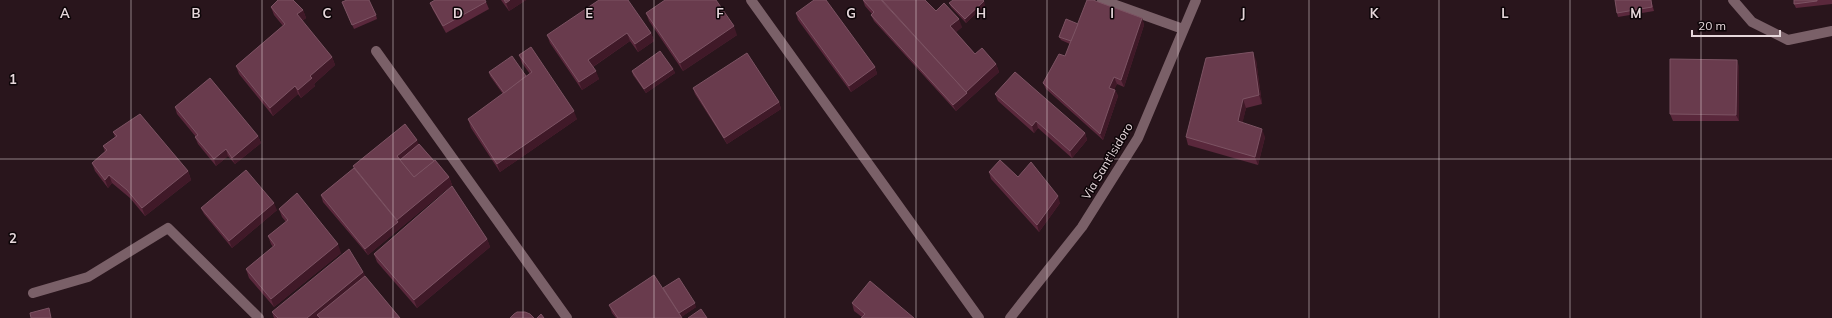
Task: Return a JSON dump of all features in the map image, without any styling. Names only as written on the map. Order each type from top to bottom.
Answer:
[{"type":"street","points":[[751,0],[979,318]]},
{"type":"street","points":[[1102,0],[1184,29]]},
{"type":"street","name":"Via Sant'Isidoro","points":[[1010,318],[1082,227],[1138,138],[1196,0]]},
{"type":"street","points":[[1733,0],[1752,22],[1788,40],[1832,31]]},
{"type":"street","points":[[376,51],[567,318]]},
{"type":"street","points":[[33,293],[88,276],[168,228],[259,318]]},
{"type":"building","points":[[278,0],[293,0],[303,10],[297,14],[332,57],[310,76],[312,78],[298,90],[295,86],[270,108],[236,66],[285,24],[271,7]]},
{"type":"building","points":[[347,0],[369,0],[376,15],[352,25],[342,2]]},
{"type":"building","points":[[435,0],[485,0],[486,2],[443,26],[430,3]]},
{"type":"building","points":[[599,0],[628,0],[651,33],[635,44],[627,33],[588,60],[596,71],[579,82],[547,35]]},
{"type":"building","points":[[665,0],[716,0],[734,26],[680,63],[646,13]]},
{"type":"building","points":[[814,0],[826,0],[875,67],[849,86],[796,13]]},
{"type":"building","points":[[863,0],[881,0],[967,93],[953,105],[871,15],[874,12]]},
{"type":"building","points":[[882,0],[925,0],[936,11],[944,3],[959,19],[950,26],[975,54],[982,48],[996,64],[966,92]]},
{"type":"building","points":[[953,0],[984,1],[965,19],[949,3]]},
{"type":"building","points":[[1087,0],[1093,0],[1142,18],[1121,80],[1114,77],[1109,88],[1115,90],[1100,134],[1043,83],[1059,54],[1065,56]]},
{"type":"building","points":[[1615,0],[1651,0],[1652,7],[1617,13]]},
{"type":"building","points":[[1794,0],[1817,0],[1817,1],[1794,4]]},
{"type":"building","points":[[1066,19],[1078,24],[1071,41],[1059,37]]},
{"type":"building","points":[[531,47],[574,111],[497,164],[468,119],[532,72],[519,55]]},
{"type":"building","points":[[660,51],[673,69],[644,89],[632,71]]},
{"type":"building","points":[[1253,52],[1259,95],[1243,99],[1238,121],[1262,129],[1255,157],[1186,137],[1206,58]]},
{"type":"building","points":[[747,53],[779,102],[724,138],[693,88]]},
{"type":"building","points":[[512,56],[526,76],[504,93],[489,72]]},
{"type":"building","points":[[1670,59],[1737,60],[1736,115],[1670,114]]},
{"type":"building","points":[[1015,72],[1085,133],[1070,151],[1036,121],[1032,126],[995,94]]},
{"type":"building","points":[[210,78],[258,136],[232,158],[226,149],[214,159],[195,137],[198,135],[175,107]]},
{"type":"building","points":[[140,114],[188,171],[142,208],[127,190],[109,175],[105,180],[92,163],[107,150],[103,146],[117,136],[113,132]]},
{"type":"building","points":[[405,124],[417,140],[397,156],[414,177],[435,160],[449,177],[397,220],[353,166]]},
{"type":"building","points":[[419,144],[434,161],[414,177],[400,160]]},
{"type":"building","points":[[1000,160],[1018,177],[1031,162],[1058,196],[1037,225],[989,172]]},
{"type":"building","points":[[354,168],[398,222],[365,249],[321,195]]},
{"type":"building","points":[[246,170],[274,203],[229,241],[201,208]]},
{"type":"building","points":[[452,186],[487,239],[414,300],[374,254]]},
{"type":"building","points":[[297,193],[338,244],[271,299],[246,269],[275,245],[268,236],[288,220],[279,209]]},
{"type":"building","points":[[349,249],[363,272],[307,318],[278,318],[272,312]]},
{"type":"building","points":[[654,275],[682,318],[618,318],[609,305]]},
{"type":"building","points":[[365,276],[400,318],[320,318],[317,315]]},
{"type":"building","points":[[679,278],[695,303],[679,313],[663,288]]},
{"type":"building","points":[[870,281],[914,318],[861,318],[865,314],[852,303]]},
{"type":"building","points":[[49,308],[51,318],[31,318],[30,313]]},
{"type":"building","points":[[701,309],[707,318],[688,318]]},
{"type":"building","points":[[517,312],[525,312],[534,318],[510,318]]},
{"type":"building","points":[[541,314],[544,318],[537,318]]}]
